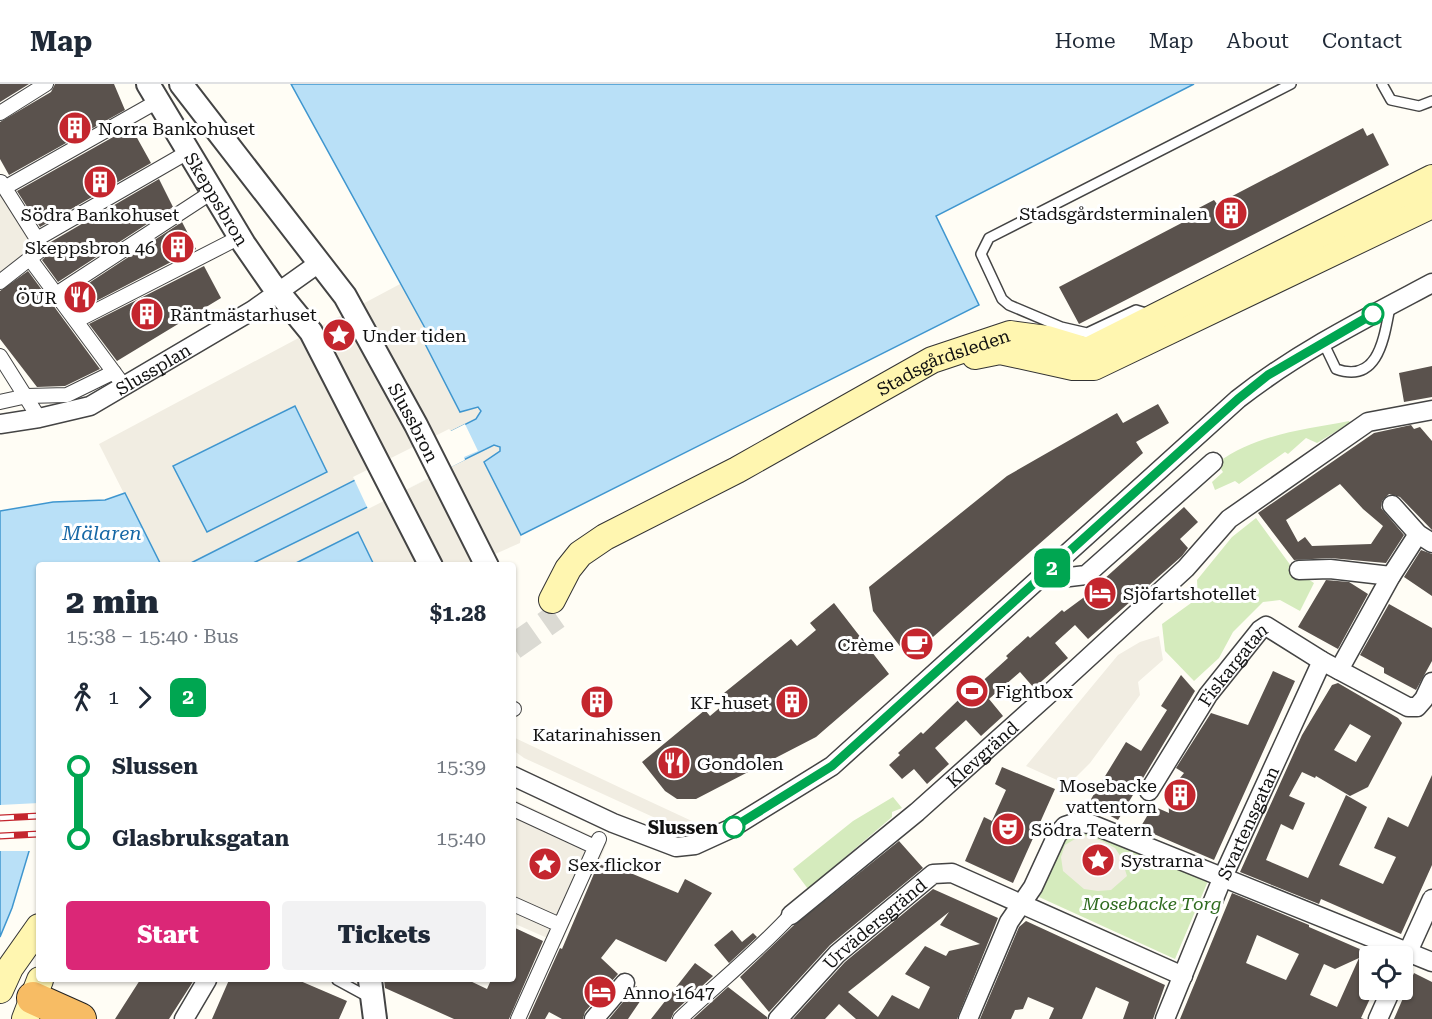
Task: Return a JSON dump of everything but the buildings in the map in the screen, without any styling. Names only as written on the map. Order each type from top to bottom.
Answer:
[{"type":"highway","points":[[32,999],[80,1019]]},
{"type":"main road","points":[[1087,351],[1432,178]]},
{"type":"main road","name":"Stadsgårdsleden","points":[[1087,351],[1010,334],[932,360],[737,470],[605,537],[580,554],[568,569],[555,608],[590,562],[609,546],[912,380],[947,364],[1000,351],[1073,367],[1094,367],[1432,205]]},
{"type":"main road","points":[[32,999],[0,991],[10,968],[36,931]]},
{"type":"street","points":[[0,113],[46,84]]},
{"type":"street","name":"Skeppsbron","points":[[180,84],[335,283]]},
{"type":"street","points":[[0,282],[42,249],[38,238],[3,185],[153,93]]},
{"type":"street","name":"Skeppsbron","points":[[153,93],[240,237],[285,299]]},
{"type":"street","points":[[38,238],[188,152]]},
{"type":"street","points":[[56,294],[212,192]]},
{"type":"street","points":[[76,321],[240,237]]},
{"type":"street","points":[[30,259],[119,379]]},
{"type":"street","name":"Slussplan","points":[[0,436],[47,428],[94,414],[260,319],[285,299],[319,263]]},
{"type":"street","name":"Slussbron","points":[[335,283],[354,309],[485,562]]},
{"type":"street","points":[[516,777],[660,843],[676,847],[708,840],[741,823],[832,766],[1238,399],[1268,375],[1323,342],[1432,283]]},
{"type":"street","points":[[285,299],[311,332],[429,562]]},
{"type":"street","name":"Slussplan","points":[[0,402],[27,396],[67,395],[119,379],[253,310],[285,299]]},
{"type":"street","points":[[0,356],[39,418]]},
{"type":"street","name":"Slussplan","points":[[0,424],[90,406],[119,379]]},
{"type":"street","name":"Klevgränd","points":[[680,1019],[763,945],[791,915],[917,812],[1050,693],[1186,567],[1229,519],[1368,422],[1432,410]]},
{"type":"street","points":[[1044,575],[1061,578],[1086,575],[1213,462]]},
{"type":"street","points":[[1339,670],[1391,576],[1425,539],[1392,505]]},
{"type":"street","points":[[1299,570],[1330,569],[1391,576]]},
{"type":"street","name":"Fiskargatan","points":[[1149,791],[1208,695],[1260,630],[1266,626],[1275,629],[1322,661],[1408,707],[1417,707],[1424,699],[1432,682]]},
{"type":"street","name":"Svartensgatan","points":[[1165,1019],[1222,879],[1322,661]]},
{"type":"street","points":[[516,810],[597,843],[518,1019]]},
{"type":"street","points":[[968,1019],[1009,922],[1023,904],[1057,835],[1065,826],[1074,823],[1091,824],[1222,879],[1240,883],[1379,946]]},
{"type":"street","name":"Urvädersgränd","points":[[778,1019],[837,954],[933,874],[952,873],[1023,904]]},
{"type":"street","points":[[1410,946],[1432,899]]},
{"type":"street","points":[[1023,904],[1183,976]]},
{"type":"street","points":[[516,905],[560,925]]},
{"type":"street","points":[[1413,959],[1432,962]]},
{"type":"street","points":[[184,1019],[206,982]]},
{"type":"street","points":[[594,1019],[625,982]]},
{"type":"street","points":[[359,1019],[366,993]]},
{"type":"street","points":[[1378,1019],[1387,1000]]},
{"type":"lane","points":[[1157,316],[1136,310],[1087,333],[1061,327],[1009,305],[1002,299],[981,254],[989,238],[1291,84]]},
{"type":"lane","points":[[1382,84],[1391,100],[1419,106],[1432,101]]},
{"type":"lane","points":[[1323,342],[1336,369],[1349,374],[1361,371],[1377,357],[1390,305]]},
{"type":"lane","points":[[1022,335],[1044,361],[1087,351]]},
{"type":"lane","points":[[341,982],[366,993]]},
{"type":"green space","points":[[1349,421],[1350,423],[1317,443],[1306,438],[1288,454],[1285,452],[1239,484],[1235,481],[1215,490],[1212,482],[1223,472],[1217,463],[1232,453],[1280,434]]},
{"type":"green space","points":[[1256,518],[1294,570],[1314,583],[1300,611],[1280,600],[1263,602],[1233,632],[1219,658],[1194,681],[1165,651],[1162,624],[1198,598],[1197,580],[1232,537]]},
{"type":"green space","points":[[893,797],[902,808],[892,812],[892,817],[808,889],[793,869],[853,821]]},
{"type":"green space","name":"Mosebacke Torg","points":[[1089,832],[1208,881],[1175,959],[1039,897],[1065,841],[1076,833]]},
{"type":"shaded area","points":[[0,184],[43,243],[0,282]]},
{"type":"shaded area","points":[[402,283],[425,328],[423,335],[459,412],[473,407],[480,409],[477,419],[479,450],[494,445],[500,448],[497,456],[485,462],[521,535],[520,543],[477,562],[373,562],[358,532],[298,562],[255,562],[454,463],[212,562],[158,562],[99,444]]},
{"type":"shaded area","points":[[1159,636],[1163,660],[1138,682],[1140,695],[1090,763],[1068,785],[1026,766],[1118,655],[1140,642]]},
{"type":"shaded area","points":[[516,738],[694,822],[675,827],[524,758],[516,752]]},
{"type":"shaded area","points":[[516,800],[607,843],[597,867],[590,865],[578,892],[583,894],[561,944],[516,924]]},
{"type":"shaded area","name":"Mosebacke Torg","points":[[1080,836],[1089,836],[1104,842],[1115,848],[1121,857],[1127,876],[1111,890],[1084,889],[1063,871],[1061,857],[1065,845]]},
{"type":"water","points":[[291,84],[1194,84],[936,216],[979,305],[521,535],[484,462],[500,451],[500,447],[494,445],[255,562],[193,562],[476,419],[481,411],[478,407],[460,412],[421,336],[425,328]]},
{"type":"water","points":[[295,406],[327,472],[207,532],[173,466]]},
{"type":"water","name":"Mälaren","points":[[125,493],[160,562],[36,562],[36,828],[12,908],[0,937],[0,511],[53,502],[105,500]]},
{"type":"water","points":[[358,532],[373,562],[298,562]]},
{"type":"pier","points":[[465,424],[478,451],[464,457],[465,460],[368,509],[353,477],[449,429],[451,431]]},
{"type":"pier","points":[[36,803],[36,840],[33,851],[0,851],[0,805]]},
{"type":"tunnel","points":[[516,645],[557,616]]},
{"type":"railway","points":[[0,818],[36,816]]},
{"type":"railway","points":[[0,836],[36,834]]},
{"type":"bus line","name":"2","points":[[734,827],[832,766],[1238,399],[1268,375],[1373,314]]},
{"type":"place","name":"Norra Bankohuset","points":[[75,128]]},
{"type":"place","name":"Södra Bankohuset","points":[[100,182]]},
{"type":"place","name":"Stadsgårdsterminalen","points":[[1231,213]]},
{"type":"place","name":"Skeppsbron 46","points":[[178,247]]},
{"type":"place","name":"ÖUR","points":[[80,297]]},
{"type":"place","name":"Räntmästarhuset","points":[[147,314]]},
{"type":"place","name":"Under tiden","points":[[339,335]]},
{"type":"place","name":"Sjöfartshotellet","points":[[1100,593]]},
{"type":"place","name":"Crème","points":[[917,644]]},
{"type":"place","name":"Fightbox","points":[[972,691]]},
{"type":"place","name":"Katarinahissen","points":[[597,702]]},
{"type":"place","name":"KF-huset","points":[[792,702]]},
{"type":"place","name":"Gondolen","points":[[674,763]]},
{"type":"place","name":"Mosebacke vattentorn","points":[[1180,795]]},
{"type":"place","name":"Slussen","points":[[734,827]]},
{"type":"place","name":"Södra Teatern","points":[[1008,829]]},
{"type":"place","name":"Systrarna","points":[[1098,860]]},
{"type":"place","name":"Sex flickor","points":[[545,864]]},
{"type":"place","name":"Anno 1647","points":[[600,992]]}]
